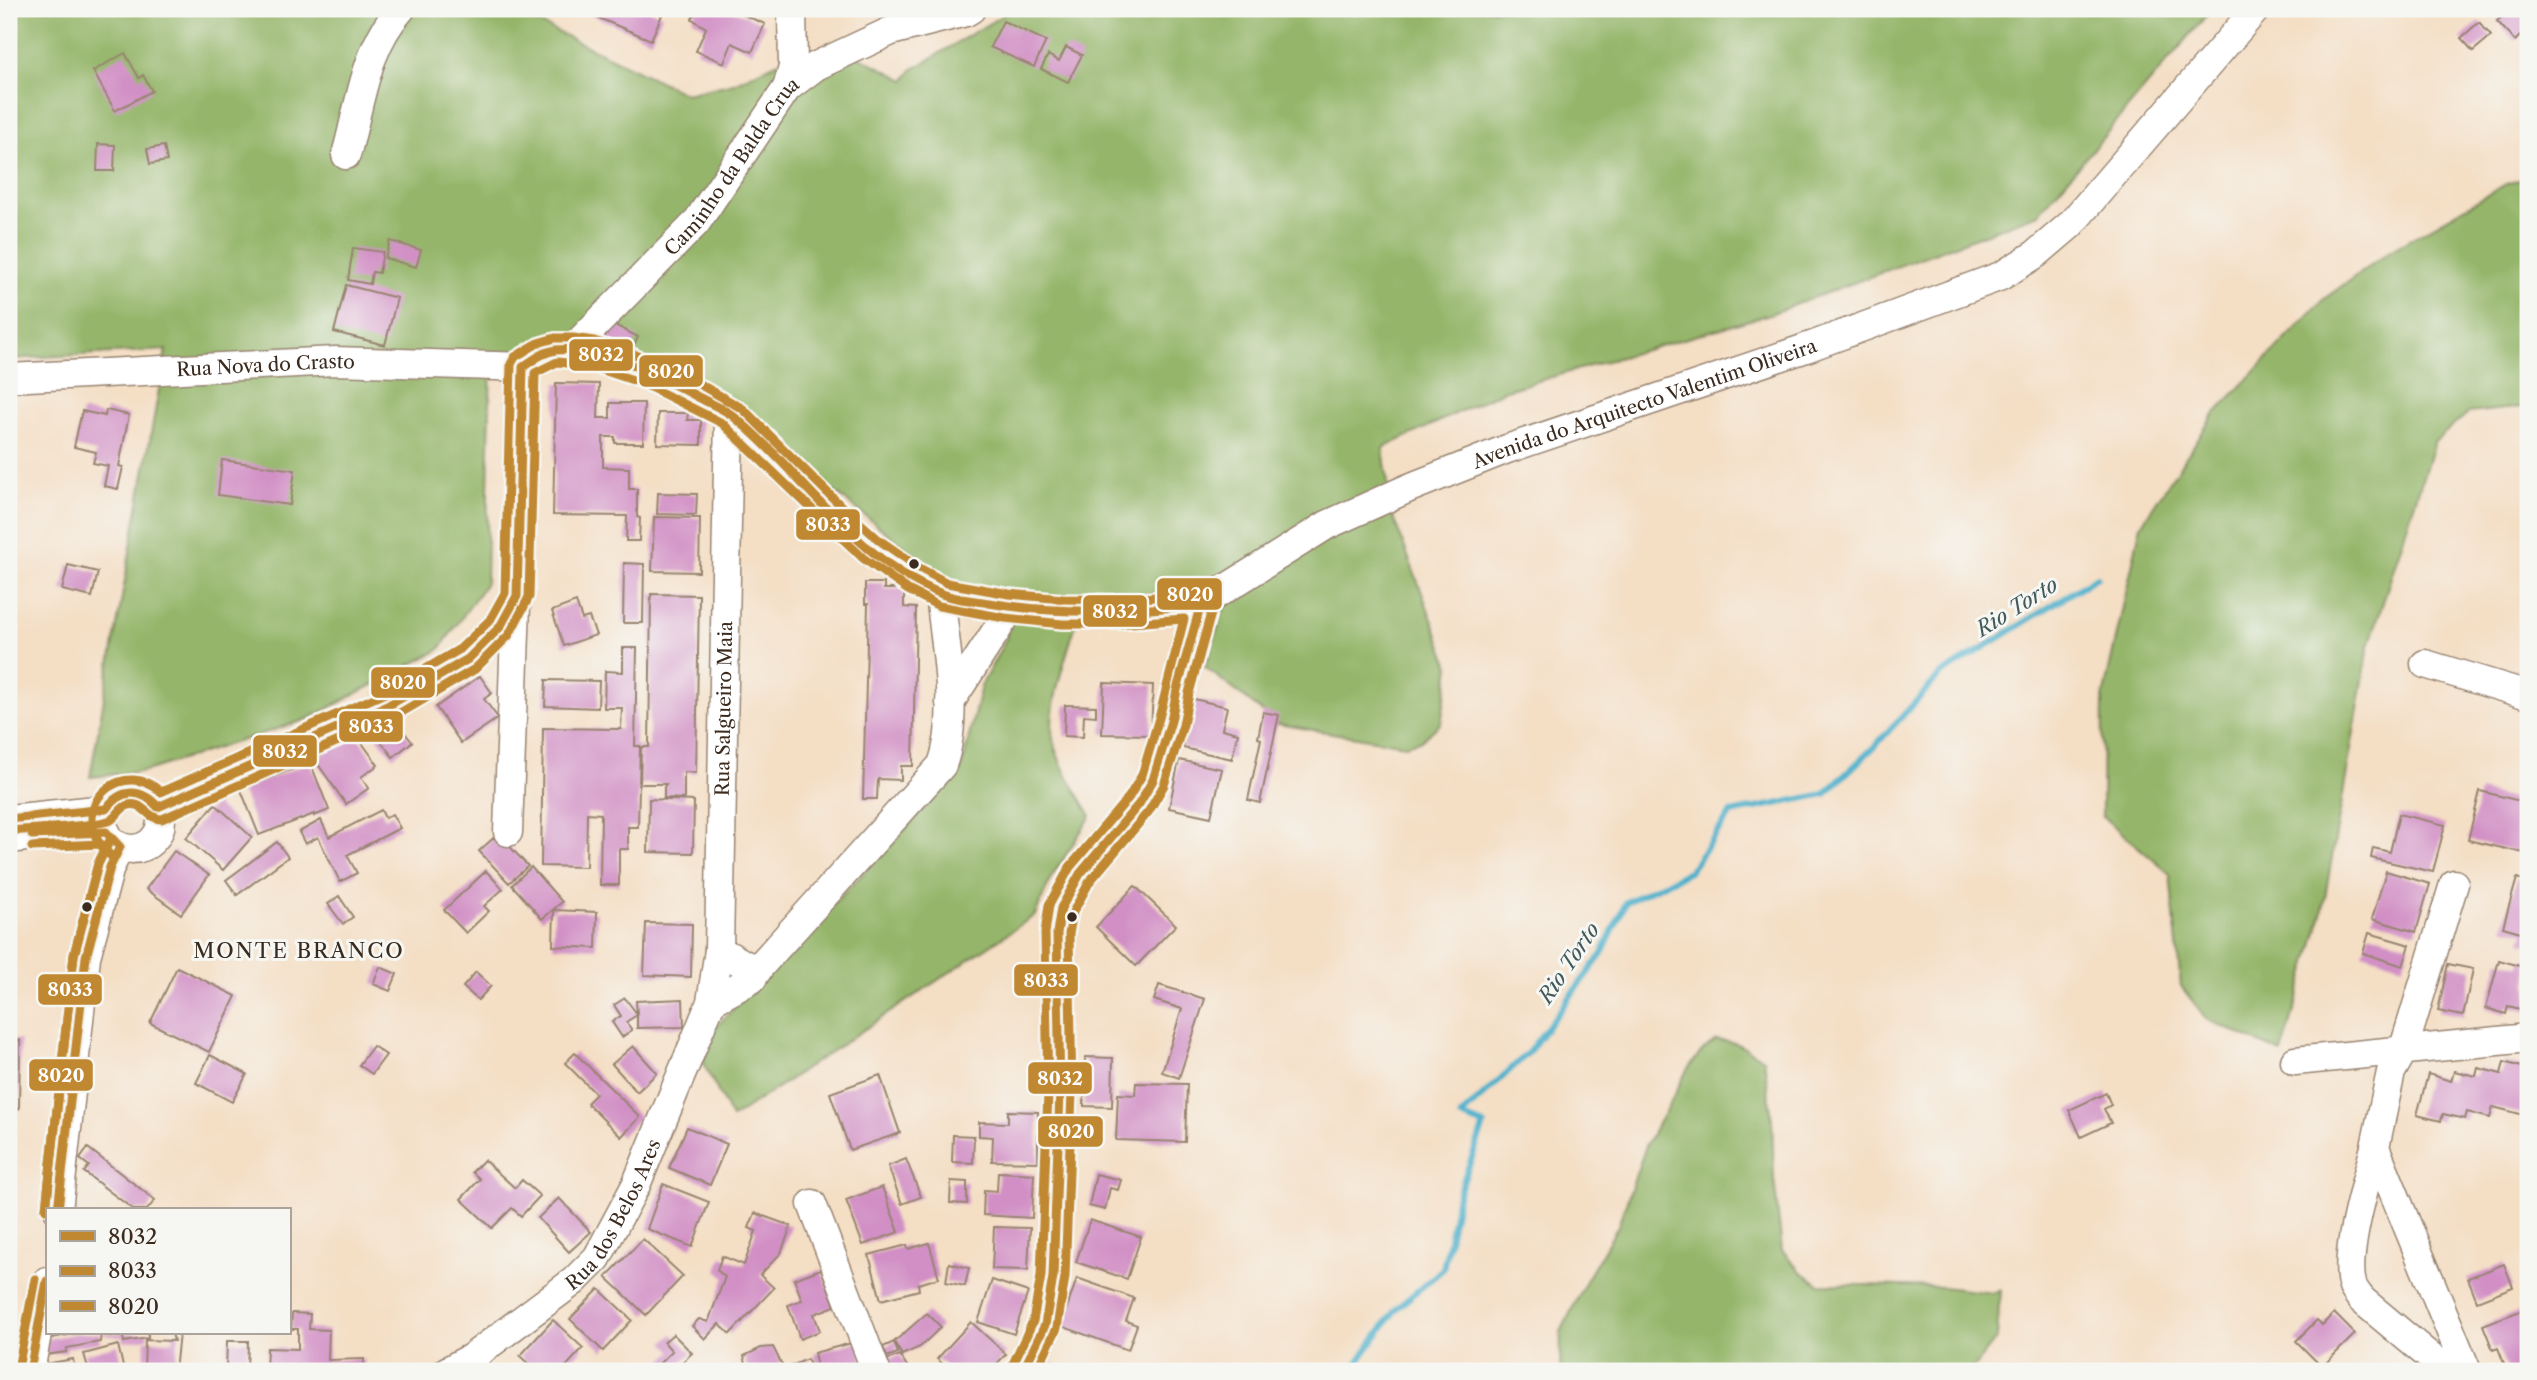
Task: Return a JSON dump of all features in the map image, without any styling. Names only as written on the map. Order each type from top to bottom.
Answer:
[{"type":"street","points":[[346,155],[356,112],[380,37],[401,9]]},
{"type":"street","points":[[787,88],[793,67],[792,9]]},
{"type":"street","name":"Caminho da Balda Crua","points":[[571,350],[696,223],[787,88],[816,66],[891,31],[971,9]]},
{"type":"street","name":"Avenida do Arquitecto Valentim Oliveira","points":[[571,350],[616,360],[647,372],[729,414],[860,540],[897,570],[940,594],[1011,608],[1102,614],[1201,604],[1327,524],[1409,488],[1507,449],[1806,348],[2001,276],[2036,254],[2070,225],[2256,9]]},
{"type":"street","points":[[508,832],[523,367],[554,350],[571,350]]},
{"type":"street","name":"Rua Nova do Crasto","points":[[9,378],[335,361],[523,367]]},
{"type":"street","name":"Rua Salgueiro Maia","points":[[711,1002],[719,950],[729,414]]},
{"type":"street","points":[[711,1002],[752,979],[761,965],[942,765],[947,750],[950,702],[940,594]]},
{"type":"street","points":[[158,807],[389,705],[468,659],[500,627],[517,596]]},
{"type":"street","points":[[1023,1371],[1045,1325],[1053,1277],[1060,1092],[1057,933],[1061,908],[1080,874],[1139,804],[1153,779],[1201,604]]},
{"type":"street","points":[[950,702],[1011,608]]},
{"type":"street","points":[[2425,664],[2528,695]]},
{"type":"street","points":[[9,819],[110,829],[138,849],[153,840],[161,825],[158,807],[145,794],[136,792],[118,795],[110,829],[110,867],[86,957],[58,1208]]},
{"type":"street","points":[[9,839],[110,829]]},
{"type":"street","points":[[2447,1371],[2362,1300],[2353,1287],[2350,1266],[2352,1246],[2391,1072],[2403,1051],[2454,884]]},
{"type":"street","points":[[719,950],[749,967],[761,965]]},
{"type":"street","name":"Rua dos Belos Ares","points":[[447,1371],[471,1357],[574,1281],[597,1258],[636,1185],[711,1002]]},
{"type":"street","points":[[2295,1061],[2528,1038]]},
{"type":"street","points":[[2375,1147],[2467,1371]]},
{"type":"street","points":[[812,1204],[876,1371]]},
{"type":"street","points":[[30,1371],[46,1286]]},
{"type":"green space","points":[[9,9],[515,9],[522,15],[686,94],[734,83],[785,59],[842,48],[905,80],[912,70],[1013,9],[2212,9],[2038,214],[1770,314],[1503,391],[1383,448],[1392,514],[1450,667],[1441,723],[1422,740],[1405,745],[1278,724],[1205,667],[1225,606],[1187,586],[1080,611],[1060,675],[1052,725],[1059,759],[1091,816],[1051,878],[1035,915],[732,1118],[703,1063],[712,1031],[961,771],[981,686],[1007,637],[1004,596],[956,587],[678,369],[599,346],[535,347],[491,358],[486,583],[439,650],[308,719],[146,771],[90,777],[166,350],[9,359]]},
{"type":"green space","points":[[2528,177],[2528,409],[2521,407],[2468,413],[2434,442],[2369,646],[2322,914],[2282,1053],[2206,1019],[2181,986],[2170,874],[2102,816],[2103,698],[2141,525],[2213,416],[2324,299],[2390,251],[2506,184]]},
{"type":"green space","points":[[1716,1040],[1736,1043],[1764,1059],[1772,1120],[1774,1179],[1782,1250],[1799,1270],[1819,1284],[1942,1287],[1993,1293],[2000,1289],[1997,1338],[1971,1371],[1560,1371],[1561,1332],[1586,1281],[1618,1226],[1647,1143],[1687,1070],[1702,1051]]},
{"type":"building","points":[[577,9],[647,9],[662,15],[651,40]]},
{"type":"building","points":[[697,9],[730,9],[765,24],[752,52],[732,43],[724,63],[696,51],[706,28],[692,19]]},
{"type":"building","points":[[2511,9],[2528,9],[2528,28],[2515,41],[2497,21]]},
{"type":"building","points":[[1003,21],[1046,41],[1034,67],[990,47]]},
{"type":"building","points":[[2479,22],[2491,36],[2473,51],[2461,38]]},
{"type":"building","points":[[1066,47],[1082,55],[1068,82],[1041,69],[1048,55],[1059,61]]},
{"type":"building","points":[[125,53],[139,78],[143,75],[152,91],[115,111],[93,71]]},
{"type":"building","points":[[98,144],[115,145],[114,171],[97,171]]},
{"type":"building","points":[[164,146],[167,161],[150,164],[147,149]]},
{"type":"building","points":[[390,241],[421,250],[416,267],[385,258]]},
{"type":"building","points":[[353,248],[383,252],[379,273],[372,272],[370,284],[348,280]]},
{"type":"building","points":[[346,285],[397,298],[385,345],[334,332]]},
{"type":"building","points":[[609,322],[638,337],[630,353],[600,338]]},
{"type":"building","points":[[556,383],[599,384],[598,418],[610,418],[610,403],[644,403],[643,443],[615,443],[615,437],[603,437],[603,467],[629,468],[629,489],[637,489],[639,541],[626,541],[627,516],[553,515]]},
{"type":"building","points":[[106,410],[129,415],[119,466],[123,467],[118,489],[104,486],[108,466],[93,463],[96,452],[74,447],[82,411],[105,416]]},
{"type":"building","points":[[658,413],[688,413],[687,420],[701,420],[701,445],[657,444]]},
{"type":"building","points":[[222,460],[295,470],[290,505],[218,495]]},
{"type":"building","points":[[658,493],[697,494],[696,515],[657,514]]},
{"type":"building","points":[[654,517],[700,518],[699,572],[652,571]]},
{"type":"building","points":[[624,563],[644,564],[643,623],[623,623]]},
{"type":"building","points":[[68,565],[98,572],[92,597],[62,590]]},
{"type":"building","points":[[865,583],[884,583],[884,589],[904,589],[904,607],[916,608],[913,766],[901,766],[901,780],[878,779],[877,799],[863,799],[868,604],[865,604]]},
{"type":"building","points":[[651,594],[699,595],[696,773],[684,772],[684,799],[664,798],[666,784],[640,784],[641,747],[649,747]]},
{"type":"building","points":[[576,602],[582,619],[589,617],[596,635],[564,646],[552,611]]},
{"type":"building","points":[[623,648],[637,648],[635,746],[640,746],[638,827],[628,827],[628,849],[619,849],[619,885],[600,885],[601,814],[587,813],[586,867],[541,866],[543,728],[621,729],[622,708],[604,708],[605,671],[623,672]]},
{"type":"building","points":[[480,676],[492,693],[484,699],[498,718],[461,743],[436,707]]},
{"type":"building","points":[[546,680],[599,681],[598,708],[545,706]]},
{"type":"building","points":[[1104,683],[1153,685],[1151,735],[1102,734]]},
{"type":"building","points":[[1194,699],[1227,707],[1222,729],[1238,733],[1232,759],[1183,748]]},
{"type":"building","points":[[1065,705],[1096,706],[1096,716],[1084,715],[1083,737],[1064,736]]},
{"type":"building","points":[[1263,712],[1279,715],[1260,803],[1248,800],[1261,739],[1258,738]]},
{"type":"building","points":[[391,715],[412,742],[393,757],[372,730]]},
{"type":"building","points":[[354,732],[378,765],[361,777],[369,788],[346,804],[315,760]]},
{"type":"building","points":[[1179,760],[1222,769],[1211,817],[1169,808]]},
{"type":"building","points":[[310,762],[329,810],[259,835],[241,790]]},
{"type":"building","points":[[2480,791],[2528,803],[2528,854],[2468,840]]},
{"type":"building","points":[[649,799],[694,801],[693,853],[648,852]]},
{"type":"building","points":[[215,804],[252,837],[223,870],[186,838]]},
{"type":"building","points":[[381,810],[385,818],[392,814],[400,828],[347,855],[357,873],[340,882],[318,837],[305,844],[299,832],[321,820],[329,837]]},
{"type":"building","points":[[2399,814],[2445,825],[2433,872],[2371,858],[2373,848],[2390,852]]},
{"type":"building","points":[[498,834],[528,866],[509,883],[479,851]]},
{"type":"building","points":[[277,842],[288,857],[237,895],[226,880]]},
{"type":"building","points":[[174,851],[209,875],[181,914],[146,889]]},
{"type":"building","points":[[2528,866],[2528,944],[2521,942],[2524,933],[2503,927],[2517,878],[2523,880]]},
{"type":"building","points":[[531,867],[562,902],[542,919],[512,885]]},
{"type":"building","points":[[486,871],[503,889],[484,906],[489,911],[466,933],[444,910]]},
{"type":"building","points":[[2386,871],[2430,884],[2416,932],[2372,919]]},
{"type":"building","points":[[1135,886],[1176,925],[1136,966],[1096,927]]},
{"type":"building","points":[[339,896],[353,917],[343,924],[328,904]]},
{"type":"building","points":[[554,910],[597,912],[596,948],[553,946]]},
{"type":"building","points":[[646,923],[692,924],[691,977],[644,975]]},
{"type":"building","points":[[2369,933],[2410,945],[2403,966],[2363,953]]},
{"type":"building","points":[[2522,959],[2528,960],[2528,1011],[2508,1006],[2506,1014],[2486,1008],[2499,960],[2520,966]]},
{"type":"building","points":[[2448,964],[2473,969],[2463,1016],[2438,1011]]},
{"type":"building","points":[[177,967],[236,996],[209,1052],[150,1023]]},
{"type":"building","points":[[380,967],[397,974],[390,991],[373,984]]},
{"type":"building","points":[[476,972],[491,986],[478,1000],[463,987]]},
{"type":"building","points":[[1159,985],[1205,999],[1179,1078],[1162,1072],[1182,1009],[1154,1000]]},
{"type":"building","points":[[625,998],[637,1014],[636,1001],[683,999],[684,1027],[637,1028],[637,1015],[626,1022],[632,1030],[622,1037],[612,1022],[621,1016],[614,1005]]},
{"type":"building","points":[[9,1040],[20,1040],[19,1109],[9,1109]]},
{"type":"building","points":[[373,1046],[386,1055],[372,1074],[359,1065]]},
{"type":"building","points":[[633,1046],[657,1073],[637,1092],[612,1064]]},
{"type":"building","points":[[575,1053],[640,1117],[621,1137],[587,1103],[596,1094],[565,1063]]},
{"type":"building","points":[[210,1055],[247,1074],[232,1102],[196,1083]]},
{"type":"building","points":[[1085,1057],[1113,1058],[1112,1107],[1084,1106]]},
{"type":"building","points":[[2504,1062],[2528,1069],[2528,1116],[2493,1107],[2490,1118],[2467,1112],[2465,1119],[2443,1114],[2441,1121],[2417,1115],[2428,1074],[2451,1081],[2454,1071],[2476,1076],[2478,1068],[2501,1074]]},
{"type":"building","points":[[880,1075],[900,1133],[850,1150],[830,1093]]},
{"type":"building","points":[[1136,1083],[1187,1084],[1185,1142],[1116,1140],[1118,1094],[1135,1095]]},
{"type":"building","points":[[2106,1093],[2111,1105],[2104,1109],[2111,1123],[2081,1137],[2069,1110]]},
{"type":"building","points":[[1008,1111],[1038,1112],[1038,1162],[992,1161],[993,1137],[979,1136],[979,1122],[1008,1123]]},
{"type":"building","points":[[687,1127],[727,1144],[710,1185],[669,1168]]},
{"type":"building","points":[[953,1135],[974,1136],[973,1163],[952,1162]]},
{"type":"building","points":[[88,1148],[155,1200],[149,1208],[131,1208],[84,1172],[89,1166],[80,1159]]},
{"type":"building","points":[[906,1159],[921,1197],[902,1204],[888,1166]]},
{"type":"building","points":[[484,1160],[515,1188],[522,1180],[540,1196],[521,1216],[512,1208],[492,1228],[461,1199],[480,1179],[472,1172]]},
{"type":"building","points":[[998,1172],[1034,1174],[1032,1218],[983,1215],[984,1190],[997,1191]]},
{"type":"building","points":[[1096,1174],[1121,1180],[1118,1190],[1110,1188],[1105,1210],[1089,1206]]},
{"type":"building","points":[[951,1181],[967,1182],[967,1204],[950,1203]]},
{"type":"building","points":[[663,1184],[709,1202],[692,1247],[647,1229]]},
{"type":"building","points":[[882,1187],[899,1232],[863,1245],[846,1200]]},
{"type":"building","points":[[559,1198],[591,1232],[569,1252],[538,1218]]},
{"type":"building","points":[[755,1213],[791,1226],[781,1253],[760,1275],[774,1288],[730,1334],[719,1324],[705,1339],[692,1326],[699,1319],[708,1322],[725,1277],[717,1270],[722,1256],[744,1265],[756,1231],[749,1228]]},
{"type":"building","points":[[1090,1220],[1141,1237],[1127,1279],[1076,1262]]},
{"type":"building","points":[[994,1227],[1030,1228],[1028,1270],[992,1269]]},
{"type":"building","points":[[643,1239],[683,1276],[646,1315],[606,1277]]},
{"type":"building","points":[[929,1243],[939,1278],[918,1284],[919,1290],[881,1300],[869,1255],[907,1245],[908,1249]]},
{"type":"building","points":[[949,1263],[969,1268],[965,1286],[946,1282]]},
{"type":"building","points":[[2504,1264],[2513,1287],[2477,1301],[2468,1278]]},
{"type":"building","points":[[821,1269],[835,1306],[814,1314],[820,1331],[800,1339],[788,1305],[802,1300],[794,1279]]},
{"type":"building","points":[[1077,1278],[1134,1298],[1126,1321],[1137,1325],[1128,1350],[1061,1326]]},
{"type":"building","points":[[992,1280],[1028,1292],[1014,1334],[978,1322]]},
{"type":"building","points":[[599,1289],[632,1320],[603,1351],[570,1319]]},
{"type":"building","points":[[2525,1309],[2528,1317],[2528,1368],[2507,1371],[2498,1348],[2493,1350],[2483,1325]]},
{"type":"building","points":[[292,1313],[310,1314],[309,1329],[329,1330],[328,1360],[364,1359],[364,1371],[266,1371],[267,1348],[298,1349],[298,1329],[291,1329]]},
{"type":"building","points":[[927,1313],[941,1327],[920,1347],[902,1355],[894,1342]]},
{"type":"building","points":[[2334,1313],[2355,1334],[2322,1367],[2296,1341],[2317,1320],[2322,1325]]},
{"type":"building","points":[[553,1320],[583,1348],[562,1371],[536,1371],[520,1356]]},
{"type":"building","points":[[971,1322],[1006,1354],[990,1371],[951,1371],[937,1359]]},
{"type":"building","points":[[74,1334],[101,1334],[100,1342],[45,1355],[46,1339]]},
{"type":"building","points":[[148,1334],[148,1338],[124,1342],[123,1337],[104,1335]]},
{"type":"building","points":[[172,1334],[179,1334],[175,1371],[144,1371],[145,1340],[174,1341]]},
{"type":"building","points":[[673,1334],[692,1353],[673,1371],[656,1371],[654,1369],[672,1351],[664,1342]]},
{"type":"building","points":[[227,1341],[248,1341],[247,1371],[226,1371]]},
{"type":"building","points":[[859,1341],[866,1371],[818,1371],[814,1353]]},
{"type":"building","points":[[894,1342],[898,1353],[887,1357],[883,1347]]},
{"type":"building","points":[[118,1345],[124,1371],[89,1371],[84,1354]]},
{"type":"building","points":[[773,1347],[785,1371],[748,1371],[744,1356],[761,1348]]},
{"type":"building","points":[[900,1355],[910,1371],[888,1371],[884,1361]]},
{"type":"building","points":[[73,1359],[75,1371],[47,1371],[46,1364]]},
{"type":"building","points":[[807,1359],[813,1371],[792,1371],[791,1366]]},
{"type":"building","points":[[1050,1362],[1066,1371],[1044,1371]]},
{"type":"waterway","name":"Rio Torto","points":[[1352,1371],[1396,1309],[1443,1269],[1458,1195],[1484,1125],[1461,1116],[1528,1053],[1602,954],[1626,902],[1689,872],[1731,813],[1825,794],[1875,746],[1940,675],[2097,577]]},
{"type":"transit line","name":"8020","points":[[111,856],[98,842],[92,824],[93,809],[108,788],[133,780],[147,783],[161,792],[383,694],[460,649],[490,620],[505,593],[511,364],[515,357],[538,343],[555,338],[594,341],[632,353],[701,385],[743,409],[879,540],[947,583],[1009,594],[1063,599],[1117,600],[1206,593],[1212,598],[1213,606],[1183,725],[1164,785],[1149,811],[1090,881],[1073,912],[1069,934],[1072,1092],[1065,1277],[1057,1328],[1036,1371]]},
{"type":"transit line","name":"8032","points":[[9,819],[106,809],[118,797],[131,793],[145,796],[158,807],[389,705],[468,659],[500,627],[517,596],[523,367],[542,354],[556,350],[592,352],[611,357],[667,381],[729,413],[759,439],[856,538],[911,579],[942,594],[1016,607],[1069,611],[1121,611],[1201,604],[1153,780],[1139,804],[1080,874],[1061,908],[1057,933],[1060,1092],[1053,1277],[1045,1325],[1023,1371]]},
{"type":"transit line","name":"8033","points":[[10,831],[111,820],[123,808],[134,804],[153,817],[162,819],[395,716],[475,669],[509,635],[529,597],[535,373],[557,362],[588,365],[642,383],[722,423],[863,558],[908,590],[939,606],[1005,618],[1062,624],[1118,624],[1184,619],[1142,775],[1129,797],[1070,867],[1049,905],[1045,933],[1048,1092],[1041,1276],[1033,1321],[1012,1366]]},
{"type":"transit line","name":"8032","points":[[32,835],[106,832],[120,847],[110,867],[86,957],[58,1208]]},
{"type":"transit line","name":"8020","points":[[46,1208],[74,955],[98,864],[109,842]]},
{"type":"transit line","name":"8033","points":[[32,847],[101,844],[105,849],[98,864],[74,955],[46,1208]]},
{"type":"transit line","name":"8020","points":[[18,1369],[35,1279]]},
{"type":"transit line","name":"8032","points":[[30,1371],[46,1286]]},
{"type":"district","name":"MONTE BRANCO","points":[[299,951]]}]
